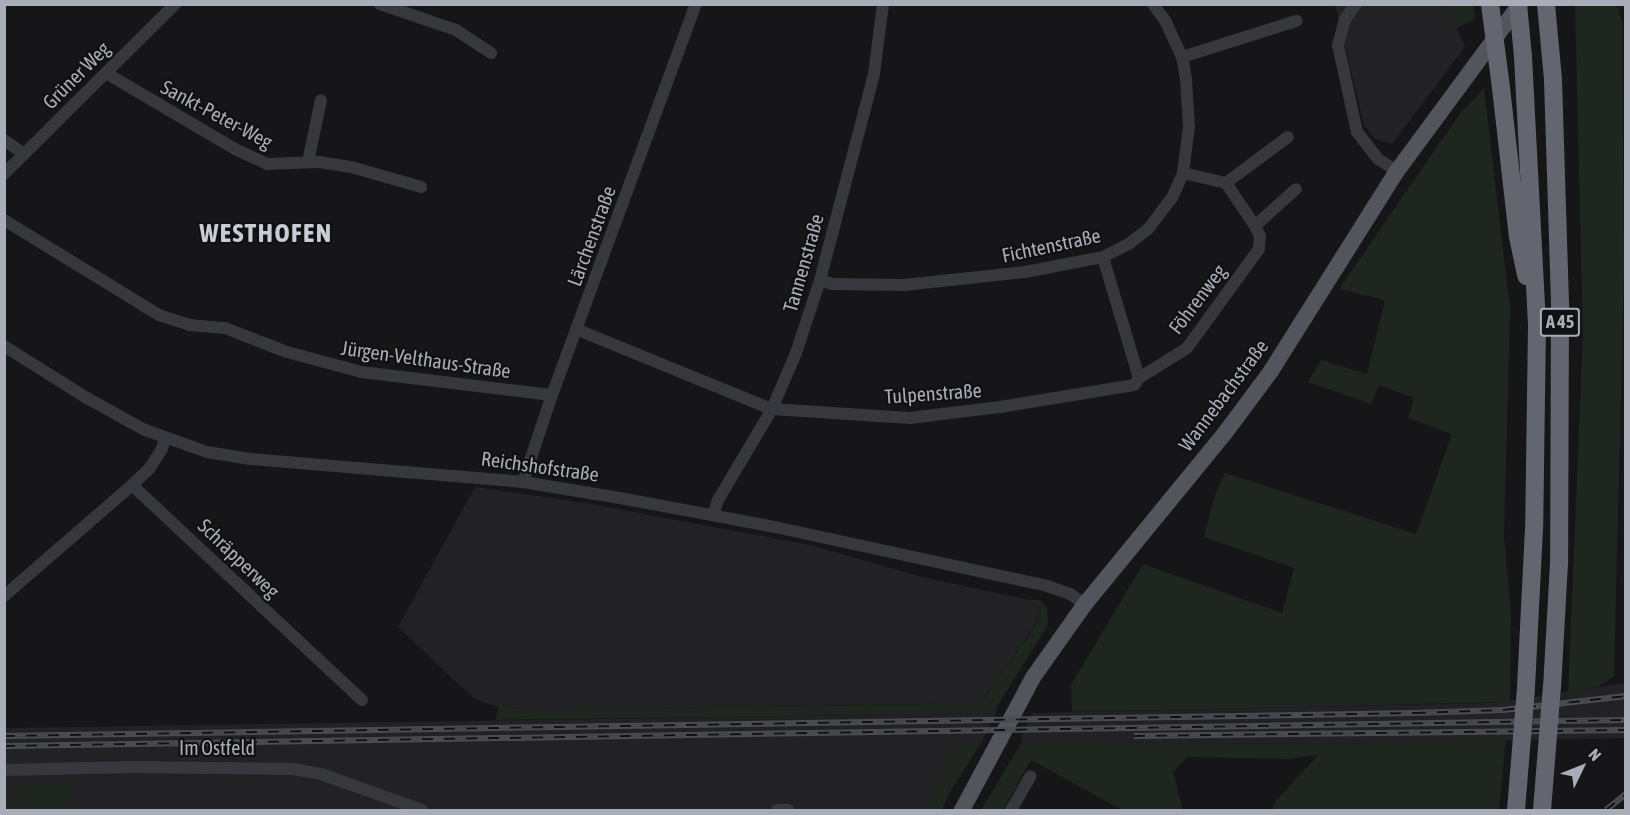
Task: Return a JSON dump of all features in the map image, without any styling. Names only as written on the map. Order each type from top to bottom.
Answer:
[{"type":"highway","points":[[1490,4],[1518,237],[1537,325]]},
{"type":"highway","name":"A 45","points":[[1516,810],[1526,688],[1534,529],[1537,325],[1519,4]]},
{"type":"highway","name":"A 45","points":[[1542,810],[1559,563],[1560,308],[1553,11]]},
{"type":"main road","name":"Wannebachstraße","points":[[962,810],[1034,676],[1085,604],[1226,433],[1271,370],[1397,171],[1519,4]]},
{"type":"street","name":"Grüner Weg","points":[[4,174],[175,4]]},
{"type":"street","points":[[380,4],[456,30],[491,53]]},
{"type":"street","name":"Lärchenstraße","points":[[523,482],[552,395],[578,330],[696,4]]},
{"type":"street","name":"Tannenstraße","points":[[713,515],[718,500],[772,409],[796,353],[820,280],[874,74],[883,4]]},
{"type":"street","points":[[1356,4],[1345,19],[1338,45],[1354,121],[1365,145],[1378,159],[1397,171]]},
{"type":"street","name":"Fichtenstraße","points":[[820,280],[832,284],[924,284],[994,277],[1103,257],[1130,243],[1149,228],[1172,198],[1183,173],[1189,126],[1182,57],[1166,22],[1155,5]]},
{"type":"street","points":[[1182,57],[1296,21]]},
{"type":"street","name":"Sankt-Peter-Weg","points":[[106,73],[267,164],[308,162],[351,167],[421,188]]},
{"type":"street","points":[[308,162],[321,100]]},
{"type":"street","points":[[1226,183],[1287,137]]},
{"type":"street","points":[[4,140],[24,154]]},
{"type":"street","points":[[1183,173],[1226,183],[1256,226],[1296,189]]},
{"type":"street","name":"Jürgen-Velthaus-Straße","points":[[4,219],[159,315],[189,325],[225,328],[287,352],[361,372],[552,395]]},
{"type":"street","name":"Föhrenweg","points":[[1139,378],[1188,348],[1259,249],[1260,236],[1256,226]]},
{"type":"street","points":[[1103,257],[1139,378]]},
{"type":"street","name":"Tulpenstraße","points":[[578,330],[772,409],[910,418],[999,407],[1134,385],[1139,378]]},
{"type":"street","name":"Reichshofstraße","points":[[4,346],[87,398],[165,439],[207,452],[250,459],[523,482],[713,515],[1047,586],[1070,594],[1085,604]]},
{"type":"street","points":[[4,596],[149,469],[162,449],[165,439]]},
{"type":"street","name":"Schräpperweg","points":[[132,485],[362,700]]},
{"type":"street","name":"Im Ostfeld","points":[[4,770],[168,766],[293,769],[321,774],[422,810]]},
{"type":"street","points":[[1011,810],[1031,776]]},
{"type":"street","points":[[777,810],[788,810]]},
{"type":"shaded area","points":[[1335,5],[1447,5],[1465,47],[1392,144],[1375,139],[1364,125]]},
{"type":"shaded area","points":[[1447,5],[1473,5],[1475,19],[1456,28]]},
{"type":"shaded area","points":[[1575,5],[1617,5],[1622,22],[1624,268],[1614,676],[1599,686],[1568,693],[1583,334]]},
{"type":"shaded area","points":[[1484,88],[1510,309],[1504,536],[1511,614],[1510,702],[1072,712],[1071,685],[1143,564],[1282,613],[1294,568],[1204,537],[1214,498],[1225,473],[1416,534],[1452,434],[1408,418],[1414,398],[1379,385],[1371,404],[1308,382],[1321,360],[1367,374],[1385,300],[1339,289],[1461,112]]},
{"type":"shaded area","points":[[475,487],[591,504],[810,545],[922,577],[1030,600],[1041,611],[1037,622],[981,703],[546,711],[498,707],[477,700],[468,693],[398,627]]},
{"type":"shaded area","points":[[1030,600],[1040,600],[1047,608],[1048,625],[996,708],[996,713],[496,720],[498,707],[546,711],[981,703],[1038,622],[1041,611]]},
{"type":"shaded area","points":[[1625,683],[1625,738],[1326,744],[1022,742],[1022,735],[1033,713],[1492,703]]},
{"type":"shaded area","points":[[996,713],[981,743],[957,744],[924,810],[5,810],[4,728]]},
{"type":"shaded area","points":[[1506,739],[1499,810],[1273,810],[1274,803],[1318,755],[1289,759],[1187,757],[1173,772],[1183,810],[1122,810],[1031,760],[1003,810],[981,810],[1022,742],[1326,744]]},
{"type":"shaded area","points":[[957,743],[981,743],[948,795],[942,810],[924,810]]},
{"type":"shaded area","points":[[26,784],[73,784],[65,810],[26,810],[28,807],[18,798]]},
{"type":"railway","points":[[4,736],[1415,713],[1503,710],[1626,696]]},
{"type":"railway","points":[[4,746],[1626,720]]},
{"type":"railway","points":[[1134,736],[1626,730]]},
{"type":"railway","points":[[1606,810],[1626,794]]},
{"type":"district","name":"WESTHOFEN","points":[[266,234]]}]
